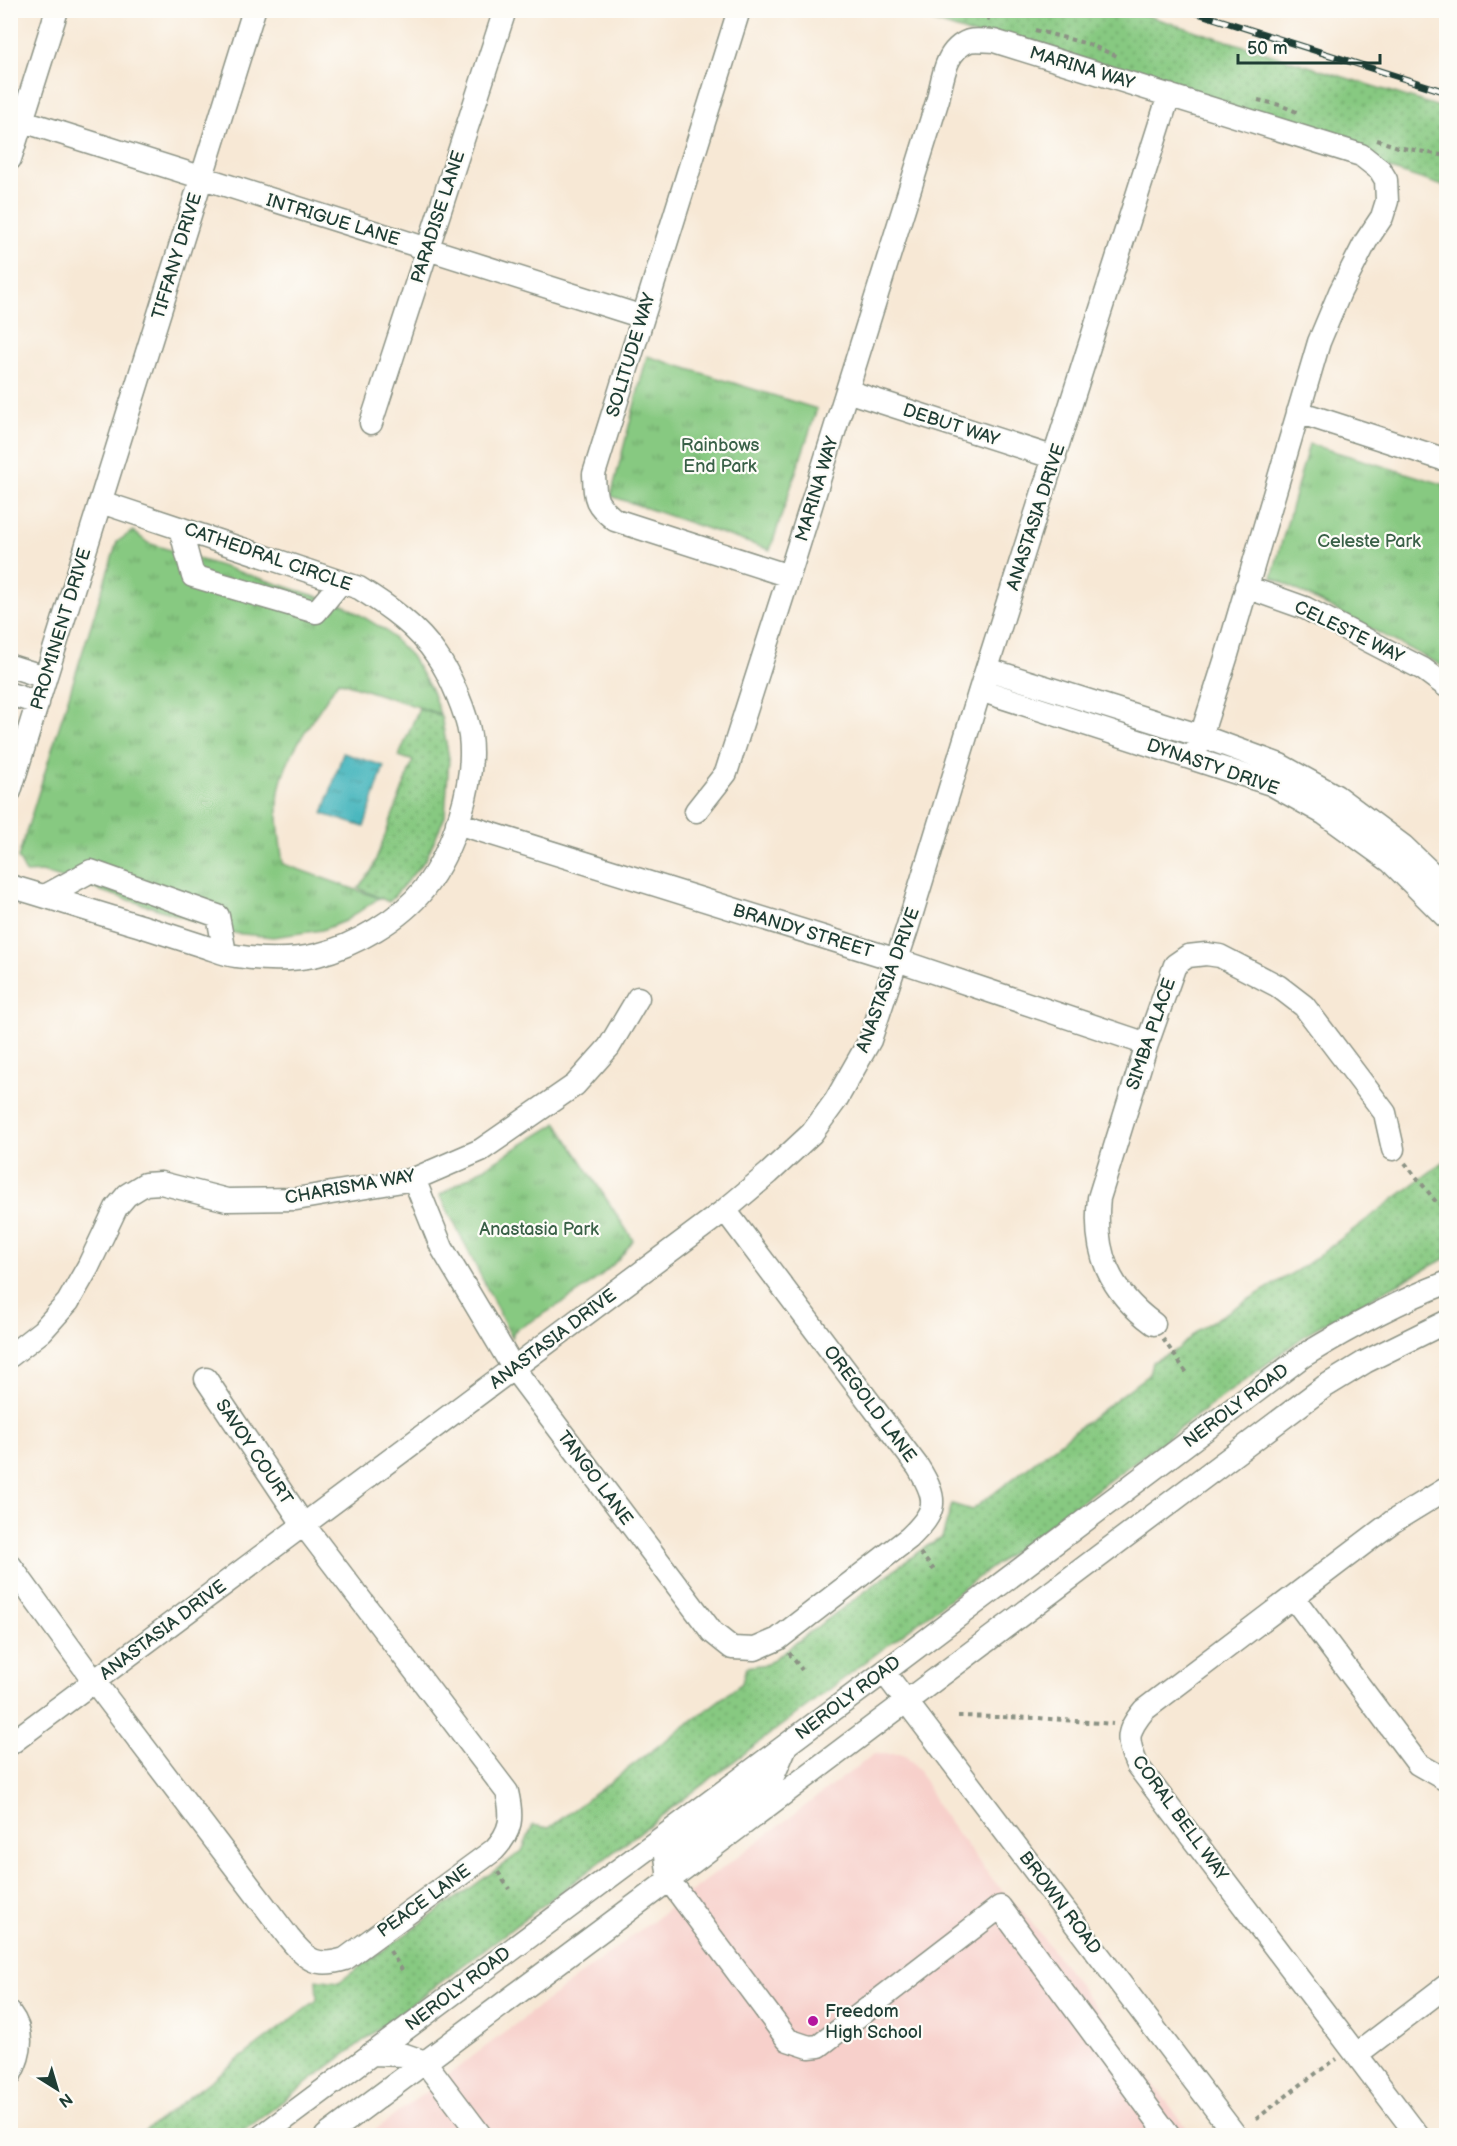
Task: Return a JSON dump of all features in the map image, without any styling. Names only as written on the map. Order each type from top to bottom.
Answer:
[{"type":"street","points":[[10,159],[57,10]]},
{"type":"street","name":"TIFFANY DRIVE","points":[[101,502],[254,10]]},
{"type":"street","name":"PARADISE LANE","points":[[370,423],[505,10]]},
{"type":"street","name":"SOLITUDE WAY","points":[[739,10],[594,474],[595,498],[602,510],[615,520],[789,576]]},
{"type":"street","name":"MARINA WAY","points":[[696,811],[726,773],[938,99],[948,60],[955,50],[970,40],[994,41],[1361,155],[1380,170],[1386,180],[1387,201],[1382,217],[1366,241],[1340,292],[1319,342],[1226,658],[1194,758]]},
{"type":"street","name":"ANASTASIA DRIVE","points":[[10,1744],[724,1210],[812,1133],[836,1100],[870,1040],[897,960],[1169,95]]},
{"type":"street","name":"INTRIGUE LANE","points":[[23,121],[643,317]]},
{"type":"street","name":"DEBUT WAY","points":[[847,391],[1055,458]]},
{"type":"street","points":[[1298,412],[1446,460]]},
{"type":"street","name":"CATHEDRAL CIRCLE","points":[[10,886],[234,956],[293,958],[318,955],[358,940],[403,910],[423,890],[441,863],[465,802],[470,776],[470,735],[457,694],[438,657],[424,639],[392,609],[359,588],[101,502]]},
{"type":"street","name":"PROMINENT DRIVE","points":[[10,791],[101,502]]},
{"type":"street","points":[[180,528],[193,576],[316,612],[341,582]]},
{"type":"street","name":"CELESTE WAY","points":[[1246,587],[1305,608],[1423,669],[1446,686]]},
{"type":"street","points":[[10,666],[45,677]]},
{"type":"street","name":"DYNASTY DRIVE","points":[[984,680],[1201,736],[1280,765],[1336,796],[1403,846],[1446,887]]},
{"type":"street","name":"DYNASTY DRIVE","points":[[984,680],[1271,784],[1325,814],[1390,861],[1446,917]]},
{"type":"street","points":[[10,694],[38,703]]},
{"type":"street","name":"BRANDY STREET","points":[[457,823],[897,960],[1147,1044]]},
{"type":"street","points":[[45,896],[91,871],[218,916],[225,953]]},
{"type":"street","name":"SIMBA PLACE","points":[[1154,1324],[1137,1312],[1112,1281],[1099,1245],[1097,1219],[1099,1198],[1147,1044],[1175,965],[1188,956],[1206,954],[1220,956],[1278,986],[1304,1006],[1384,1113],[1393,1149]]},
{"type":"street","name":"CHARISMA WAY","points":[[10,1356],[42,1331],[68,1302],[88,1267],[116,1208],[127,1195],[145,1184],[161,1183],[227,1200],[296,1199],[414,1179],[481,1150],[575,1085],[609,1047],[638,998]]},
{"type":"street","name":"TANGO LANE","points":[[414,1179],[442,1248],[514,1369],[712,1632],[732,1648],[755,1649],[777,1639],[845,1587]]},
{"type":"street","name":"OREGOLD LANE","points":[[724,1210],[928,1483],[932,1496],[932,1509],[926,1522],[909,1538],[845,1587]]},
{"type":"street","name":"NEROLY ROAD","points":[[262,2136],[1303,1356],[1347,1329],[1419,1293],[1446,1283]]},
{"type":"street","name":"NEROLY ROAD","points":[[326,2136],[1323,1387],[1365,1362],[1446,1323]]},
{"type":"street","name":"SAVOY COURT","points":[[206,1379],[303,1524]]},
{"type":"street","name":"CORAL BELL WAY","points":[[1418,2136],[1348,2056],[1137,1765],[1129,1747],[1131,1726],[1143,1710],[1392,1522],[1446,1489]]},
{"type":"street","name":"PEACE LANE","points":[[94,1681],[302,1953],[312,1960],[328,1964],[345,1959],[494,1850],[509,1831],[511,1808],[507,1792],[303,1524]]},
{"type":"street","points":[[10,1565],[94,1681]]},
{"type":"street","points":[[1293,1597],[1418,1764],[1446,1780]]},
{"type":"street","name":"BROWN ROAD","points":[[884,1672],[1236,2136]]},
{"type":"street","points":[[786,1745],[774,1774],[666,1856],[669,1880],[788,2040],[809,2047],[819,2046],[1000,1907],[1169,2136]]},
{"type":"street","points":[[1348,2056],[1446,1986]]},
{"type":"street","points":[[10,2013],[18,2028],[21,2042],[19,2060],[10,2075]]},
{"type":"street","points":[[371,2054],[405,2055],[425,2062],[481,2136]]},
{"type":"street","points":[[290,2136],[311,2099]]},
{"type":"path","points":[[1393,1149],[1437,1203],[1446,1209]]},
{"type":"path","points":[[1154,1324],[1171,1353],[1187,1373]]},
{"type":"path","points":[[958,1716],[1038,1718],[1114,1724]]},
{"type":"path","points":[[378,1935],[404,1973]]},
{"type":"path","points":[[1256,2119],[1315,2073],[1348,2056]]},
{"type":"shaded area","name":"Freedom High School","points":[[874,1754],[904,1754],[919,1770],[937,1806],[991,1878],[1029,1919],[1192,2135],[367,2136]]},
{"type":"green space","points":[[901,11],[1132,11],[1446,109],[1446,187]]},
{"type":"green space","name":"Rainbows End Park","points":[[647,356],[817,409],[770,550],[611,496]]},
{"type":"green space","name":"Celeste Park","points":[[1309,444],[1446,485],[1446,668],[1272,577]]},
{"type":"green space","points":[[133,531],[148,543],[344,605],[385,630],[411,656],[432,691],[440,714],[338,681],[297,745],[284,772],[278,805],[283,864],[379,898],[345,921],[322,930],[273,937],[232,933],[42,872],[26,873],[18,858],[117,542]]},
{"type":"green space","points":[[419,708],[441,716],[449,758],[445,816],[426,859],[389,902],[358,888],[372,870],[413,761],[399,756]]},
{"type":"green space","name":"Anastasia Park","points":[[557,1123],[633,1240],[609,1268],[595,1280],[563,1303],[514,1331],[512,1338],[440,1195]]},
{"type":"green space","points":[[1446,1160],[1446,1258],[1314,1329],[961,1590],[238,2135],[139,2135],[317,2000],[316,1979],[339,1982],[522,1851],[533,1825],[549,1828],[742,1683],[746,1667],[767,1664],[924,1548],[942,1538],[952,1504],[972,1510],[1149,1374],[1152,1362],[1178,1349],[1198,1330],[1306,1265]]},
{"type":"water","points":[[343,753],[384,766],[364,827],[323,814]]},
{"type":"railway","points":[[1188,10],[1446,92]]},
{"type":"place","name":"Freedom High School","points":[[813,2021]]}]
